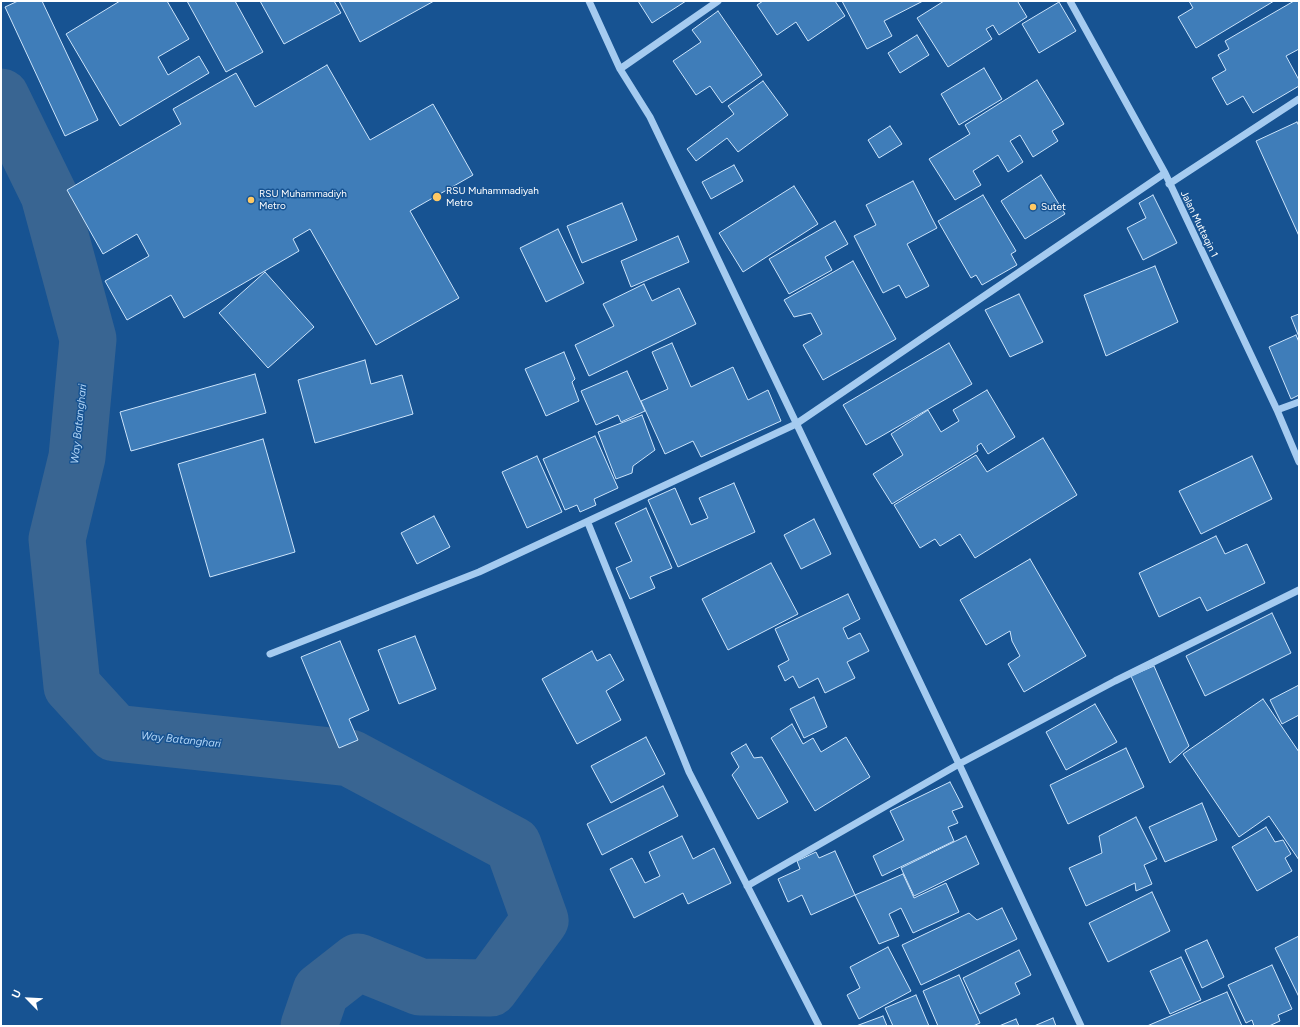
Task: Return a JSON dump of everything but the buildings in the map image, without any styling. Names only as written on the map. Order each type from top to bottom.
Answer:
[{"type":"street","points":[[589,1],[620,69],[650,117],[959,764],[1081,1026]]},
{"type":"street","points":[[620,69],[718,1]]},
{"type":"street","name":"Jalan Muttaqin 1","points":[[1070,1],[1165,173],[1277,410],[1299,462]]},
{"type":"street","points":[[1169,184],[1299,99]]},
{"type":"street","points":[[270,654],[479,572],[588,523],[796,424],[1165,173]]},
{"type":"street","points":[[1277,410],[1299,402]]},
{"type":"street","points":[[588,523],[689,772],[818,1026]]},
{"type":"street","points":[[747,886],[959,764],[1115,681],[1299,590]]},
{"type":"waterway","name":"Way Batanghari","points":[[1,97],[49,195],[88,339],[77,457],[57,539],[72,686],[115,733],[350,758],[513,845],[540,920],[490,988],[420,987],[358,962],[321,991],[309,1026]]},
{"type":"place","name":"RSU Muhammadiyah Metro","points":[[437,197]]},
{"type":"place","name":"RSU Muhammadiyh Metro","points":[[251,200]]},
{"type":"place","name":"Sutet","points":[[1033,207]]}]
